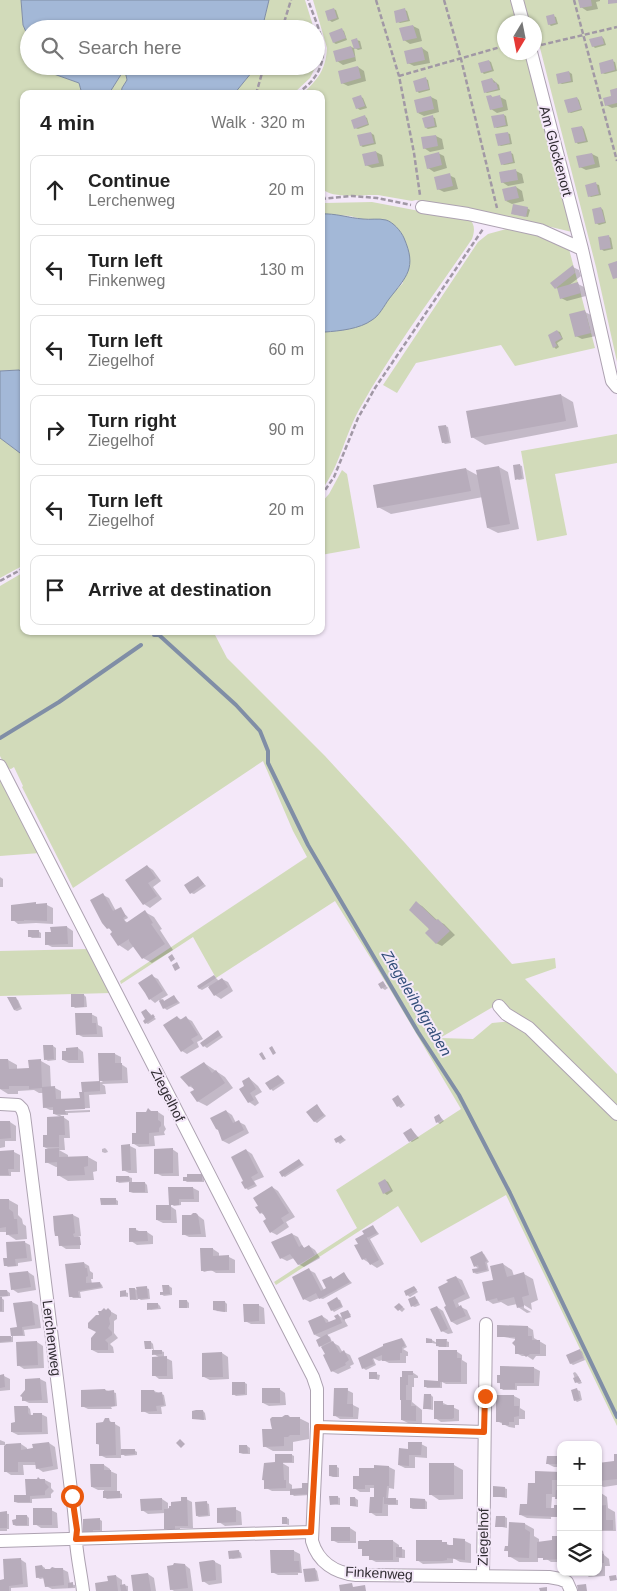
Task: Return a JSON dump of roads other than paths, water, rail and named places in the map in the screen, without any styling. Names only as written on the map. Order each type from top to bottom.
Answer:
[{"type":"street","points":[[517,0],[521,15]]},
{"type":"street","name":"Am Glockenort","points":[[533,60],[615,384]]},
{"type":"street","points":[[422,207],[468,214],[540,230],[582,249]]},
{"type":"street","name":"Ziegelhof","points":[[0,766],[313,1377],[317,1389],[317,1427],[311,1532]]},
{"type":"street","points":[[499,1006],[506,1014],[528,1028],[617,1114]]},
{"type":"street","name":"Lerchenweg","points":[[0,1104],[18,1105],[24,1115],[71,1490],[74,1501],[76,1539],[83,1591]]},
{"type":"street","name":"Ziegelhof","points":[[486,1324],[483,1576],[549,1577],[570,1582]]},
{"type":"street","points":[[317,1427],[484,1432]]},
{"type":"street","points":[[0,1540],[311,1532]]},
{"type":"street","name":"Finkenweg","points":[[311,1532],[315,1551],[322,1561],[345,1574],[483,1576]]},
{"type":"water","points":[[21,0],[269,0],[264,20],[23,20]]},
{"type":"water","points":[[57,75],[121,75],[111,90],[81,90],[79,83]]},
{"type":"water","points":[[126,75],[250,75],[237,90],[122,90],[127,80]]},
{"type":"water","points":[[325,214],[386,220],[399,230],[408,248],[410,264],[405,278],[375,318],[362,326],[325,332]]},
{"type":"water","points":[[0,371],[20,371],[20,453],[0,438]]},
{"type":"waterway","name":"Ziegeleihofgraben","points":[[154,635],[159,635],[236,705],[260,731],[268,751],[268,763],[308,845],[418,1032],[459,1095],[510,1193],[617,1417]]},
{"type":"waterway","name":"Ziegeleihofgraben","points":[[0,738],[59,702],[141,645]]}]
